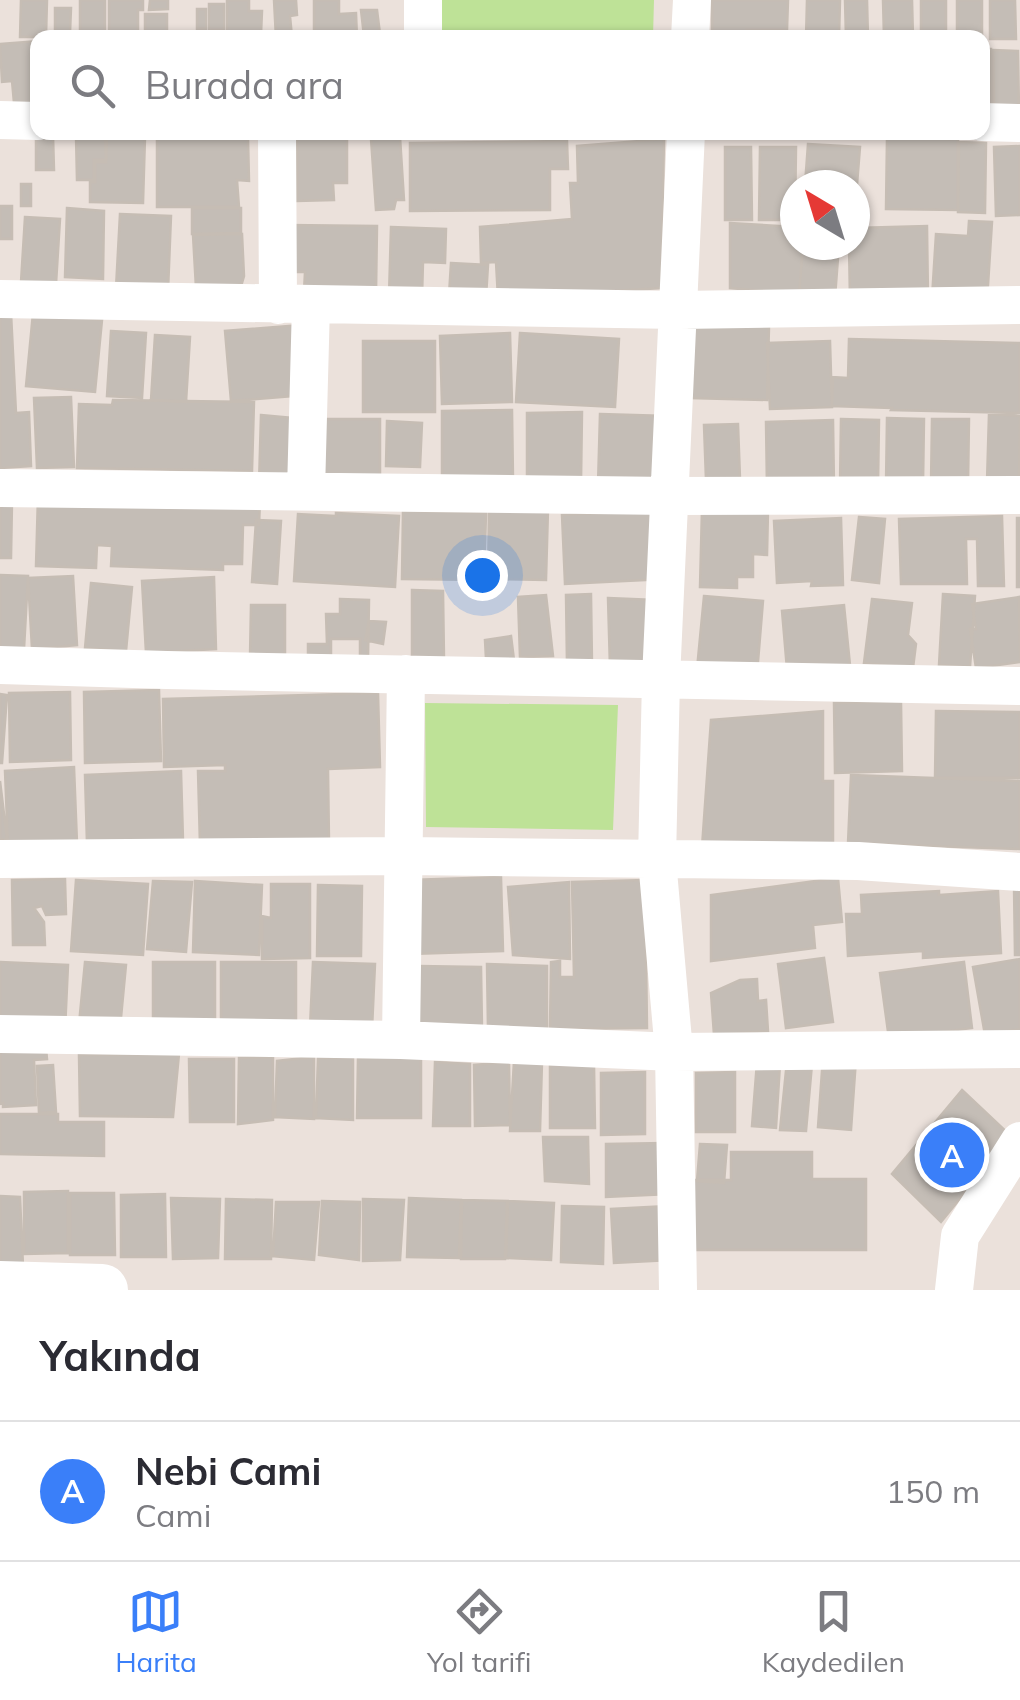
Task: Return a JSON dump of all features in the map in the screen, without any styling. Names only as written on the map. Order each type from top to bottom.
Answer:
[{"type":"street","points":[[423,0],[423,30]]},
{"type":"street","points":[[690,30],[692,0]]},
{"type":"street","points":[[0,120],[30,120]]},
{"type":"street","points":[[990,122],[1020,123]]},
{"type":"street","points":[[277,140],[295,304],[306,492]]},
{"type":"street","points":[[678,1290],[674,1052],[657,860],[661,679],[686,140]]},
{"type":"street","points":[[0,299],[679,310],[1020,305]]},
{"type":"street","points":[[0,488],[670,496],[1020,494]]},
{"type":"street","points":[[0,665],[1020,686]]},
{"type":"street","points":[[401,1040],[406,674]]},
{"type":"street","points":[[0,859],[405,856],[858,861],[1020,872]]},
{"type":"street","points":[[0,1034],[401,1040],[674,1052],[1020,1049]]},
{"type":"street","points":[[954,1290],[960,1236],[1020,1141]]},
{"type":"street","points":[[0,1288],[102,1290]]},
{"type":"green space","points":[[434,0],[654,0],[653,30],[435,30]]},
{"type":"green space","points":[[425,703],[618,705],[613,830],[426,827]]},
{"type":"building","points":[[21,0],[47,0],[46,30],[30,30],[30,37],[20,37]]},
{"type":"building","points":[[80,0],[105,0],[105,30],[80,30]]},
{"type":"building","points":[[109,0],[143,0],[143,10],[138,10],[138,30],[109,30]]},
{"type":"building","points":[[150,0],[168,0],[168,9],[149,10]]},
{"type":"building","points":[[227,0],[249,0],[249,11],[262,11],[261,30],[227,30]]},
{"type":"building","points":[[274,0],[296,0],[297,15],[290,16],[291,30],[276,30]]},
{"type":"building","points":[[314,0],[339,0],[339,14],[356,13],[357,30],[314,30]]},
{"type":"building","points":[[712,0],[788,0],[787,30],[712,30]]},
{"type":"building","points":[[807,0],[840,0],[839,30],[806,30]]},
{"type":"building","points":[[845,0],[867,0],[868,30],[846,30]]},
{"type":"building","points":[[883,0],[912,0],[913,30],[884,30]]},
{"type":"building","points":[[921,0],[946,0],[946,30],[921,30]]},
{"type":"building","points":[[957,0],[982,0],[982,30],[957,30]]},
{"type":"building","points":[[990,0],[1015,0],[1016,39],[990,39]]},
{"type":"building","points":[[209,4],[224,4],[224,30],[209,30]]},
{"type":"building","points":[[55,8],[71,8],[70,30],[55,30]]},
{"type":"building","points":[[197,9],[206,9],[206,29],[197,29]]},
{"type":"building","points":[[361,10],[377,10],[380,30],[363,30]]},
{"type":"building","points":[[145,14],[167,14],[167,30],[145,30]]},
{"type":"building","points":[[30,42],[30,113],[15,114],[12,81],[2,82],[0,44]]},
{"type":"building","points":[[990,49],[991,49],[990,110]]},
{"type":"building","points":[[993,50],[1018,51],[1019,111],[994,111]]},
{"type":"building","points":[[36,140],[53,140],[54,170],[36,170]]},
{"type":"building","points":[[76,140],[105,140],[106,160],[94,160],[94,180],[77,180]]},
{"type":"building","points":[[107,140],[145,140],[143,203],[90,202],[95,162],[106,162]]},
{"type":"building","points":[[157,140],[248,140],[249,181],[237,180],[239,207],[157,207]]},
{"type":"building","points":[[297,140],[347,140],[347,183],[333,183],[334,200],[297,201]]},
{"type":"building","points":[[371,140],[400,140],[404,200],[396,200],[394,209],[376,210]]},
{"type":"building","points":[[664,140],[661,288],[498,298],[496,262],[481,263],[480,227],[572,219],[570,183],[578,183],[577,146]]},
{"type":"building","points":[[887,140],[958,140],[958,210],[886,209]]},
{"type":"building","points":[[567,141],[568,169],[550,169],[550,210],[410,211],[410,143]]},
{"type":"building","points":[[959,142],[986,143],[985,213],[958,212]]},
{"type":"building","points":[[808,144],[860,147],[858,170],[806,170]]},
{"type":"building","points":[[1020,146],[1020,215],[996,216],[994,147]]},
{"type":"building","points":[[725,147],[751,147],[752,220],[725,220]]},
{"type":"building","points":[[760,147],[796,147],[796,170],[780,170],[780,220],[759,220]]},
{"type":"building","points":[[21,184],[31,184],[31,206],[21,206]]},
{"type":"building","points":[[0,206],[12,206],[12,239],[0,239]]},
{"type":"building","points":[[67,208],[104,211],[103,279],[65,277]]},
{"type":"building","points":[[192,208],[241,208],[241,233],[192,234]]},
{"type":"building","points":[[120,214],[171,216],[168,291],[116,288]]},
{"type":"building","points":[[25,217],[60,219],[56,284],[21,282]]},
{"type":"building","points":[[969,221],[992,222],[987,301],[932,298],[936,234],[968,236]]},
{"type":"building","points":[[730,223],[780,226],[780,260],[802,260],[799,294],[730,288]]},
{"type":"building","points":[[287,225],[377,226],[376,293],[304,292],[305,272],[286,272]]},
{"type":"building","points":[[927,226],[928,298],[850,300],[849,260],[870,260],[870,228]]},
{"type":"building","points":[[391,227],[446,229],[445,263],[423,262],[422,297],[389,296]]},
{"type":"building","points":[[242,234],[242,283],[235,287],[196,288],[193,235]]},
{"type":"building","points":[[802,260],[838,260],[835,297],[799,295]]},
{"type":"building","points":[[451,263],[488,265],[486,297],[449,295]]},
{"type":"building","points":[[11,313],[16,413],[29,412],[31,466],[0,468],[0,314]]},
{"type":"building","points":[[33,313],[102,320],[95,392],[26,386]]},
{"type":"building","points":[[689,324],[769,327],[767,400],[690,398]]},
{"type":"building","points":[[300,325],[305,395],[231,401],[225,331]]},
{"type":"building","points":[[111,331],[146,333],[142,398],[107,396]]},
{"type":"building","points":[[510,333],[512,402],[442,404],[440,336]]},
{"type":"building","points":[[520,333],[619,339],[615,407],[516,402]]},
{"type":"building","points":[[155,335],[190,337],[186,402],[151,400]]},
{"type":"building","points":[[849,339],[1020,343],[1020,413],[832,406],[833,377],[848,378]]},
{"type":"building","points":[[363,341],[435,341],[435,412],[363,412]]},
{"type":"building","points":[[830,341],[832,407],[770,409],[767,343]]},
{"type":"building","points":[[71,397],[74,467],[37,468],[34,398]]},
{"type":"building","points":[[113,400],[254,402],[252,471],[77,468],[79,404],[112,405]]},
{"type":"building","points":[[512,410],[513,479],[442,481],[442,411]]},
{"type":"building","points":[[582,412],[581,482],[527,482],[527,413]]},
{"type":"building","points":[[600,414],[667,416],[664,487],[598,485]]},
{"type":"building","points":[[989,414],[1020,416],[1019,483],[987,482]]},
{"type":"building","points":[[261,415],[303,419],[300,486],[259,484]]},
{"type":"building","points":[[887,418],[924,419],[923,485],[886,485]]},
{"type":"building","points":[[315,419],[380,419],[380,491],[314,491]]},
{"type":"building","points":[[841,419],[879,420],[878,486],[840,486]]},
{"type":"building","points":[[932,419],[969,419],[968,485],[931,485]]},
{"type":"building","points":[[833,420],[834,487],[767,489],[766,422]]},
{"type":"building","points":[[387,421],[422,423],[420,467],[386,466]]},
{"type":"building","points":[[738,424],[740,479],[706,480],[704,425]]},
{"type":"building","points":[[38,496],[260,501],[259,525],[243,525],[242,564],[223,564],[223,570],[111,566],[112,546],[97,545],[96,568],[36,566]]},
{"type":"building","points":[[0,502],[12,502],[11,558],[0,558]]},
{"type":"building","points":[[489,508],[548,509],[546,580],[488,579]]},
{"type":"building","points":[[702,509],[768,511],[767,555],[753,554],[753,577],[737,577],[737,588],[700,587]]},
{"type":"building","points":[[662,510],[665,579],[565,584],[562,515]]},
{"type":"building","points":[[403,511],[486,513],[484,580],[402,579]]},
{"type":"building","points":[[298,514],[399,516],[395,587],[294,581]]},
{"type":"building","points":[[1002,516],[1004,586],[978,586],[977,539],[966,539],[967,584],[901,584],[899,519]]},
{"type":"building","points":[[859,517],[885,519],[879,583],[852,580]]},
{"type":"building","points":[[841,518],[843,585],[811,586],[812,581],[777,583],[774,521]]},
{"type":"building","points":[[1020,518],[1020,587],[1017,587]]},
{"type":"building","points":[[256,520],[281,521],[277,584],[252,582]]},
{"type":"building","points":[[0,575],[28,576],[24,649],[0,648]]},
{"type":"building","points":[[73,576],[77,645],[32,649],[28,578]]},
{"type":"building","points":[[214,577],[216,649],[146,653],[142,581]]},
{"type":"building","points":[[91,583],[132,587],[126,651],[85,648]]},
{"type":"building","points":[[412,590],[443,591],[444,659],[412,656]]},
{"type":"building","points":[[591,594],[592,664],[567,664],[566,595]]},
{"type":"building","points":[[943,594],[975,596],[970,667],[939,665]]},
{"type":"building","points":[[546,595],[553,656],[520,657],[518,597]]},
{"type":"building","points":[[704,596],[763,601],[757,674],[697,669]]},
{"type":"building","points":[[1019,597],[1020,662],[976,668],[970,629],[976,629],[972,604]]},
{"type":"building","points":[[608,598],[655,600],[656,673],[610,668]]},
{"type":"building","points":[[340,599],[369,600],[368,660],[360,660],[360,639],[331,639],[331,659],[308,659],[308,644],[327,644],[326,614],[340,614]]},
{"type":"building","points":[[872,599],[912,603],[908,635],[916,644],[913,668],[864,663]]},
{"type":"building","points":[[251,605],[285,605],[285,658],[250,657]]},
{"type":"building","points":[[844,605],[851,675],[788,681],[782,611]]},
{"type":"building","points":[[369,621],[386,622],[383,644],[365,640]]},
{"type":"building","points":[[511,636],[514,660],[486,659],[485,640]]},
{"type":"building","points":[[159,690],[161,761],[85,763],[84,692]]},
{"type":"building","points":[[70,692],[71,760],[10,762],[9,693]]},
{"type":"building","points":[[378,693],[380,767],[328,769],[329,842],[200,845],[198,771],[225,771],[225,765],[164,767],[163,699]]},
{"type":"building","points":[[0,694],[7,695],[2,763],[0,763]]},
{"type":"building","points":[[901,702],[902,771],[835,773],[834,703]]},
{"type":"building","points":[[823,711],[823,781],[833,781],[833,850],[702,847],[711,720]]},
{"type":"building","points":[[936,711],[1020,712],[1020,778],[935,778]]},
{"type":"building","points":[[74,767],[77,843],[8,846],[5,771]]},
{"type":"building","points":[[181,771],[183,840],[87,843],[85,775]]},
{"type":"building","points":[[851,775],[1020,781],[1020,849],[848,843]]},
{"type":"building","points":[[0,781],[7,839],[0,840]]},
{"type":"building","points":[[501,877],[503,951],[411,954],[409,880]]},
{"type":"building","points":[[838,878],[842,922],[813,925],[815,948],[711,961],[711,895]]},
{"type":"building","points":[[65,879],[66,914],[46,915],[42,906],[34,908],[44,922],[45,945],[13,945],[12,880]]},
{"type":"building","points":[[76,880],[148,884],[143,955],[71,951]]},
{"type":"building","points":[[645,880],[647,1028],[550,1029],[551,962],[560,961],[560,977],[574,977],[572,882]]},
{"type":"building","points":[[153,881],[192,882],[186,952],[147,949]]},
{"type":"building","points":[[195,881],[262,885],[259,955],[193,952]]},
{"type":"building","points":[[569,882],[570,959],[513,955],[508,887]]},
{"type":"building","points":[[271,884],[310,884],[310,958],[262,959],[262,916],[271,918]]},
{"type":"building","points":[[318,885],[362,886],[361,956],[317,956]]},
{"type":"building","points":[[1014,886],[1020,886],[1020,955],[1015,955]]},
{"type":"building","points":[[939,891],[939,895],[998,891],[1001,953],[923,958],[923,951],[848,956],[846,914],[862,914],[861,895]]},
{"type":"building","points":[[824,958],[833,1022],[786,1028],[778,964]]},
{"type":"building","points":[[1020,959],[1020,1029],[985,1035],[973,967]]},
{"type":"building","points":[[0,962],[68,965],[65,1030],[0,1028]]},
{"type":"building","points":[[85,962],[126,965],[120,1028],[79,1024]]},
{"type":"building","points":[[153,962],[215,962],[215,1023],[153,1023]]},
{"type":"building","points":[[221,962],[296,962],[296,1024],[221,1025]]},
{"type":"building","points":[[313,962],[375,964],[372,1029],[310,1027]]},
{"type":"building","points":[[964,962],[972,1028],[889,1039],[880,973]]},
{"type":"building","points":[[487,964],[547,966],[547,1029],[488,1029]]},
{"type":"building","points":[[418,966],[481,967],[482,1029],[419,1028]]},
{"type":"building","points":[[757,979],[758,1001],[766,1000],[768,1031],[714,1035],[711,993],[740,980]]},
{"type":"building","points":[[45,1037],[47,1059],[34,1060],[36,1105],[3,1107],[0,1040]]},
{"type":"building","points":[[179,1054],[173,1117],[80,1116],[79,1055]]},
{"type":"building","points":[[421,1055],[421,1118],[357,1118],[358,1058]]},
{"type":"building","points":[[273,1057],[273,1120],[238,1124],[239,1058]]},
{"type":"building","points":[[314,1057],[314,1119],[275,1117],[277,1061]]},
{"type":"building","points":[[353,1057],[353,1120],[316,1118],[318,1058]]},
{"type":"building","points":[[823,1057],[856,1059],[851,1130],[818,1127]]},
{"type":"building","points":[[189,1059],[234,1059],[234,1122],[190,1122]]},
{"type":"building","points":[[514,1061],[542,1062],[540,1131],[510,1131]]},
{"type":"building","points":[[787,1061],[812,1064],[806,1131],[780,1130]]},
{"type":"building","points":[[435,1062],[470,1064],[470,1126],[433,1126]]},
{"type":"building","points":[[509,1062],[510,1125],[475,1126],[474,1065]]},
{"type":"building","points":[[757,1062],[780,1064],[776,1128],[752,1126]]},
{"type":"building","points":[[53,1065],[56,1112],[39,1113],[37,1066]]},
{"type":"building","points":[[550,1065],[594,1065],[595,1128],[550,1128]]},
{"type":"building","points":[[645,1072],[645,1134],[601,1135],[601,1073]]},
{"type":"building","points":[[735,1072],[735,1132],[696,1132],[696,1073]]},
{"type":"building","points":[[962,1090],[1011,1136],[941,1222],[892,1174]]},
{"type":"building","points":[[0,1114],[58,1114],[58,1122],[104,1122],[104,1156],[0,1154]]},
{"type":"building","points":[[543,1137],[588,1137],[589,1184],[545,1181]]},
{"type":"building","points":[[665,1143],[669,1194],[606,1197],[606,1144]]},
{"type":"building","points":[[700,1144],[727,1145],[724,1183],[697,1181]]},
{"type":"building","points":[[731,1152],[812,1152],[812,1179],[866,1179],[866,1250],[680,1250],[680,1180],[731,1180]]},
{"type":"building","points":[[68,1191],[68,1253],[24,1254],[24,1192]]},
{"type":"building","points":[[70,1193],[114,1193],[115,1255],[70,1255]]},
{"type":"building","points":[[165,1194],[166,1257],[121,1257],[121,1195]]},
{"type":"building","points":[[0,1196],[20,1197],[23,1266],[0,1267]]},
{"type":"building","points":[[171,1198],[220,1199],[218,1258],[173,1259]]},
{"type":"building","points":[[409,1198],[461,1200],[459,1258],[407,1257]]},
{"type":"building","points":[[226,1199],[272,1200],[271,1259],[225,1259]]},
{"type":"building","points":[[363,1199],[404,1200],[400,1260],[363,1261]]},
{"type":"building","points":[[462,1200],[507,1201],[505,1259],[461,1259]]},
{"type":"building","points":[[322,1201],[360,1202],[359,1260],[319,1255]]},
{"type":"building","points":[[508,1201],[554,1203],[551,1260],[506,1258]]},
{"type":"building","points":[[276,1202],[319,1202],[314,1260],[273,1256]]},
{"type":"building","points":[[562,1206],[604,1207],[603,1264],[561,1262]]},
{"type":"building","points":[[667,1206],[670,1260],[614,1263],[611,1209]]},
{"type":"place","name":"Nebi Cami","points":[[952,1155]]}]
